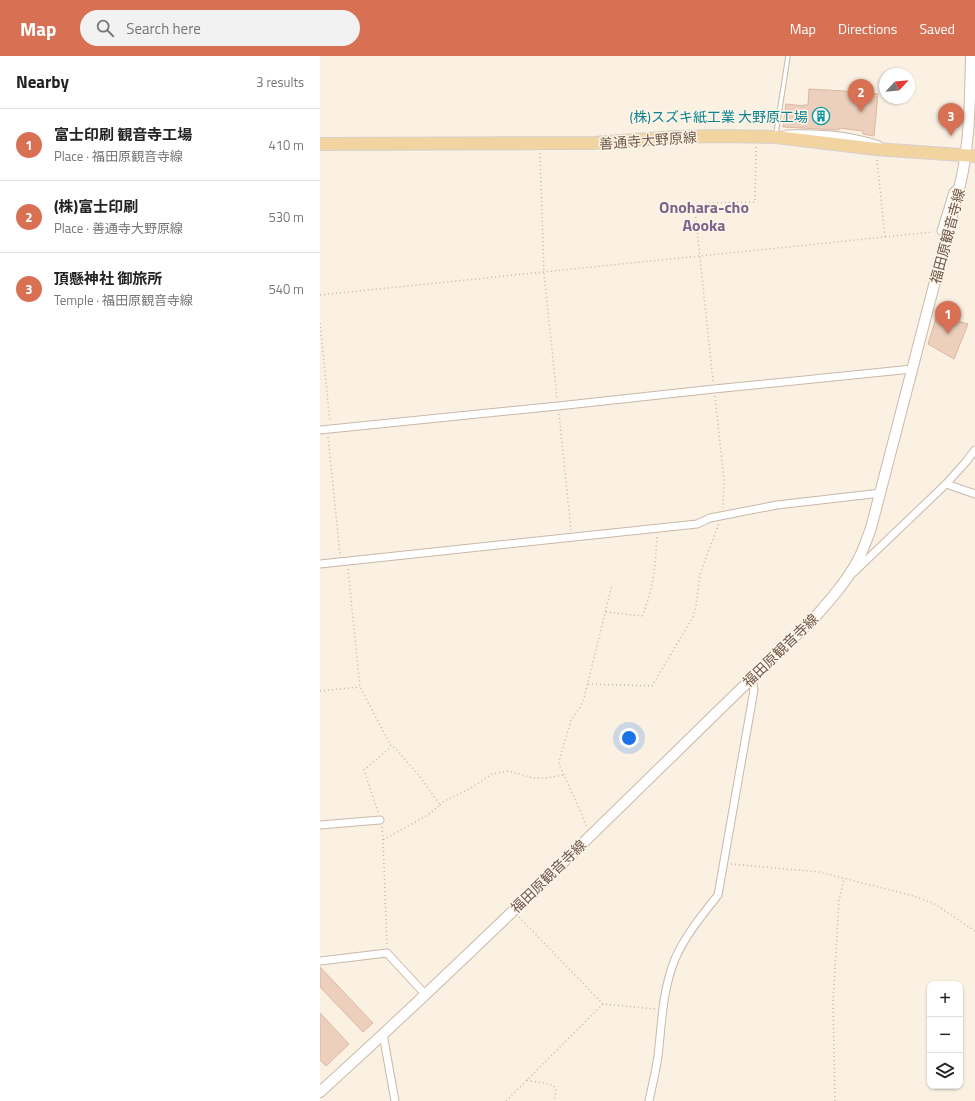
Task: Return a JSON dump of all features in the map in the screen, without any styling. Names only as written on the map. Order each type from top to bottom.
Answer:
[{"type":"main road","name":"福田原観音寺線","points":[[320,1092],[425,994],[816,616],[848,577],[864,548],[881,493],[960,185],[970,156],[971,56]]},
{"type":"main road","name":"善通寺大野原線","points":[[320,144],[594,143],[675,137],[776,137],[876,149],[970,156]]},
{"type":"street","points":[[776,137],[785,134],[811,133],[838,136],[865,140],[893,150]]},
{"type":"street","points":[[941,231],[953,192],[960,185]]},
{"type":"street","points":[[326,429],[912,369]]},
{"type":"street","points":[[848,577],[946,484],[965,464],[975,450]]},
{"type":"street","points":[[946,484],[975,494]]},
{"type":"street","points":[[320,564],[697,524],[710,518],[722,515],[777,505],[881,493]]},
{"type":"street","points":[[649,1101],[658,1056],[662,1010],[669,976],[682,945],[697,922],[718,896],[754,690],[752,677]]},
{"type":"street","points":[[320,825],[380,820]]},
{"type":"street","points":[[320,961],[387,953],[425,994]]},
{"type":"street","points":[[383,1034],[395,1101]]},
{"type":"lane","points":[[776,137],[788,56]]},
{"type":"path","points":[[588,684],[652,686],[693,617],[700,574],[722,515],[724,480],[695,210],[706,203],[755,202],[756,137]]},
{"type":"path","points":[[539,143],[544,273],[572,538]]},
{"type":"path","points":[[876,149],[885,237]]},
{"type":"path","points":[[320,296],[941,231]]},
{"type":"path","points":[[320,323],[326,429],[360,687],[391,746],[395,748],[421,778],[440,805]]},
{"type":"path","points":[[606,612],[642,616],[648,601],[654,577],[658,528]]},
{"type":"path","points":[[589,836],[583,817],[559,761],[571,720],[581,706],[588,684],[612,585]]},
{"type":"path","points":[[320,691],[360,687]]},
{"type":"path","points":[[387,953],[383,840],[380,820],[364,770],[391,746]]},
{"type":"path","points":[[383,840],[428,816],[444,801],[471,788],[492,774],[508,771],[534,778],[564,775]]},
{"type":"path","points":[[723,864],[819,872],[910,895],[933,903],[975,931]]},
{"type":"path","points":[[835,1101],[833,1001],[839,901],[844,878]]},
{"type":"path","points":[[512,910],[603,1004],[662,1010]]},
{"type":"path","points":[[506,1101],[603,1004]]},
{"type":"path","points":[[527,1080],[553,1085],[556,1089],[554,1101]]},
{"type":"building","points":[[809,89],[878,94],[874,136],[863,134],[863,131],[839,128],[839,130],[783,127],[786,104],[808,105]]},
{"type":"building","points":[[937,315],[968,324],[954,359],[928,344]]},
{"type":"building","points":[[320,967],[373,1023],[363,1032],[320,987]]},
{"type":"building","points":[[320,1013],[349,1044],[326,1066],[320,1060]]},
{"type":"place","name":"(株)富士印刷","points":[[861,112]]},
{"type":"place","name":"(株)スズキ紙工業 大野原工場","points":[[821,116]]},
{"type":"place","name":"頂懸神社 御旅所","points":[[951,136]]},
{"type":"place","name":"富士印刷 観音寺工場","points":[[948,334]]},
{"type":"district","name":"Onohara-cho Aooka","points":[[704,216]]}]
